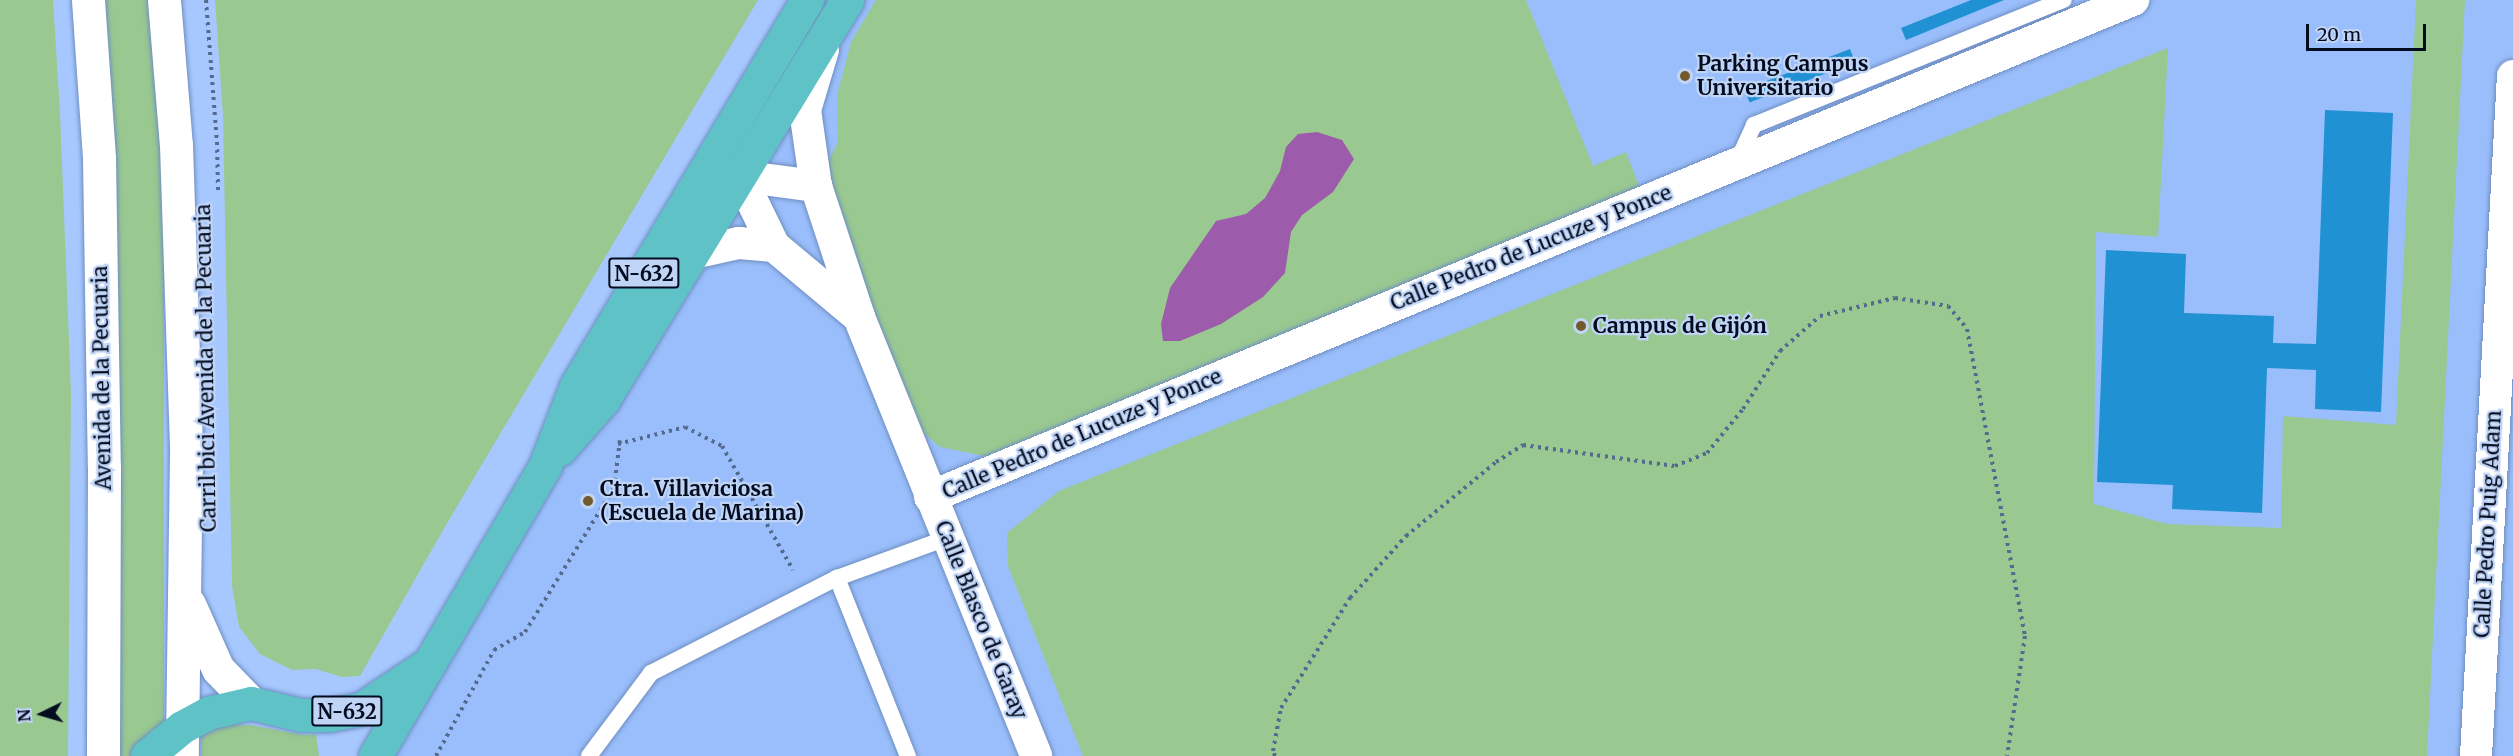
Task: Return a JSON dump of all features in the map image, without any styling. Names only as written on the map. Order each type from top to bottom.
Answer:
[{"type":"highway","name":"N-632","points":[[375,756],[545,466],[576,386],[807,0]]},
{"type":"highway","name":"N-632","points":[[545,466],[603,399],[848,0]]},
{"type":"highway","name":"N-632","points":[[147,756],[182,741],[208,713],[251,703],[301,715],[329,715],[361,709],[430,663]]},
{"type":"street","name":"Avenida de la Pecuaria","points":[[88,0],[99,158],[104,467],[103,756]]},
{"type":"street","points":[[164,0],[176,157],[186,454],[182,741]]},
{"type":"street","name":"Calle Pedro de Lucuze y Ponce","points":[[930,497],[2133,0]]},
{"type":"street","name":"Calle Blasco de Garay","points":[[828,32],[805,110],[816,186],[859,317],[1036,756]]},
{"type":"street","name":"Calle Pedro Puig Adam","points":[[2476,756],[2513,76]]},
{"type":"street","points":[[740,176],[755,86]]},
{"type":"street","points":[[690,195],[722,178],[740,176],[816,186]]},
{"type":"street","name":"Calle Blasco de Garay","points":[[740,176],[774,246],[859,317]]},
{"type":"street","points":[[693,253],[739,243],[774,246]]},
{"type":"street","points":[[185,597],[218,669],[251,703]]},
{"type":"lane","points":[[1736,163],[1754,125],[2064,0]]},
{"type":"lane","points":[[589,756],[651,673],[837,578],[947,538]]},
{"type":"lane","points":[[837,578],[908,756]]},
{"type":"path","name":"Carril bici Avenida de la Pecuaria","points":[[206,0],[217,142],[218,201]]},
{"type":"path","points":[[1275,756],[1273,750],[1281,708],[1350,598],[1406,536],[1496,462],[1523,445],[1675,466],[1707,453],[1743,409],[1780,351],[1820,316],[1895,298],[1948,306],[1967,329],[2025,636],[2007,756]]},
{"type":"path","points":[[608,447],[686,427],[722,446],[806,594]]},
{"type":"path","points":[[435,756],[494,650],[525,632],[614,488],[618,444],[624,433]]},
{"type":"shaded area","name":"Campus de Gijón","points":[[847,0],[2513,0],[2513,756],[375,756]]},
{"type":"shaded area","points":[[1317,132],[1342,140],[1354,159],[1333,192],[1302,215],[1291,232],[1285,273],[1263,297],[1221,324],[1180,341],[1163,341],[1161,324],[1170,288],[1216,221],[1246,214],[1265,198],[1280,171],[1286,147],[1298,134]]},
{"type":"green space","points":[[0,0],[53,0],[60,113],[71,392],[68,756],[0,756]]},
{"type":"green space","points":[[88,0],[164,0],[164,756],[88,756]]},
{"type":"green space","points":[[215,0],[758,0],[446,525],[360,676],[342,677],[316,669],[292,670],[260,654],[239,627],[232,586],[223,116]]},
{"type":"green space","points":[[876,0],[1526,0],[1593,166],[1626,152],[1645,201],[1014,462],[940,447],[895,409],[816,186],[838,142],[837,96],[851,42]]},
{"type":"green space","points":[[2416,0],[2465,0],[2427,756],[1083,756],[1008,566],[1007,533],[1059,491],[2168,48],[2158,237],[2096,232],[2094,504],[2167,524],[2281,528],[2283,416],[2396,425]]},
{"type":"green space","points":[[250,725],[305,735],[316,734],[319,756],[201,756],[201,729]]},
{"type":"building","points":[[1971,0],[2004,0],[1906,40],[1901,28]]},
{"type":"building","points":[[1850,49],[1855,62],[1750,103],[1745,89]]},
{"type":"building","points":[[2325,110],[2393,113],[2381,412],[2315,409],[2316,370],[2267,368],[2262,513],[2172,509],[2173,485],[2097,482],[2106,250],[2186,254],[2184,313],[2274,316],[2273,343],[2316,344]]},
{"type":"place","name":"Parking Campus Universitario","points":[[1685,76]]},
{"type":"place","name":"Campus de Gijón","points":[[1581,326]]},
{"type":"place","name":"Ctra. Villaviciosa (Escuela de Marina)","points":[[588,501]]}]
